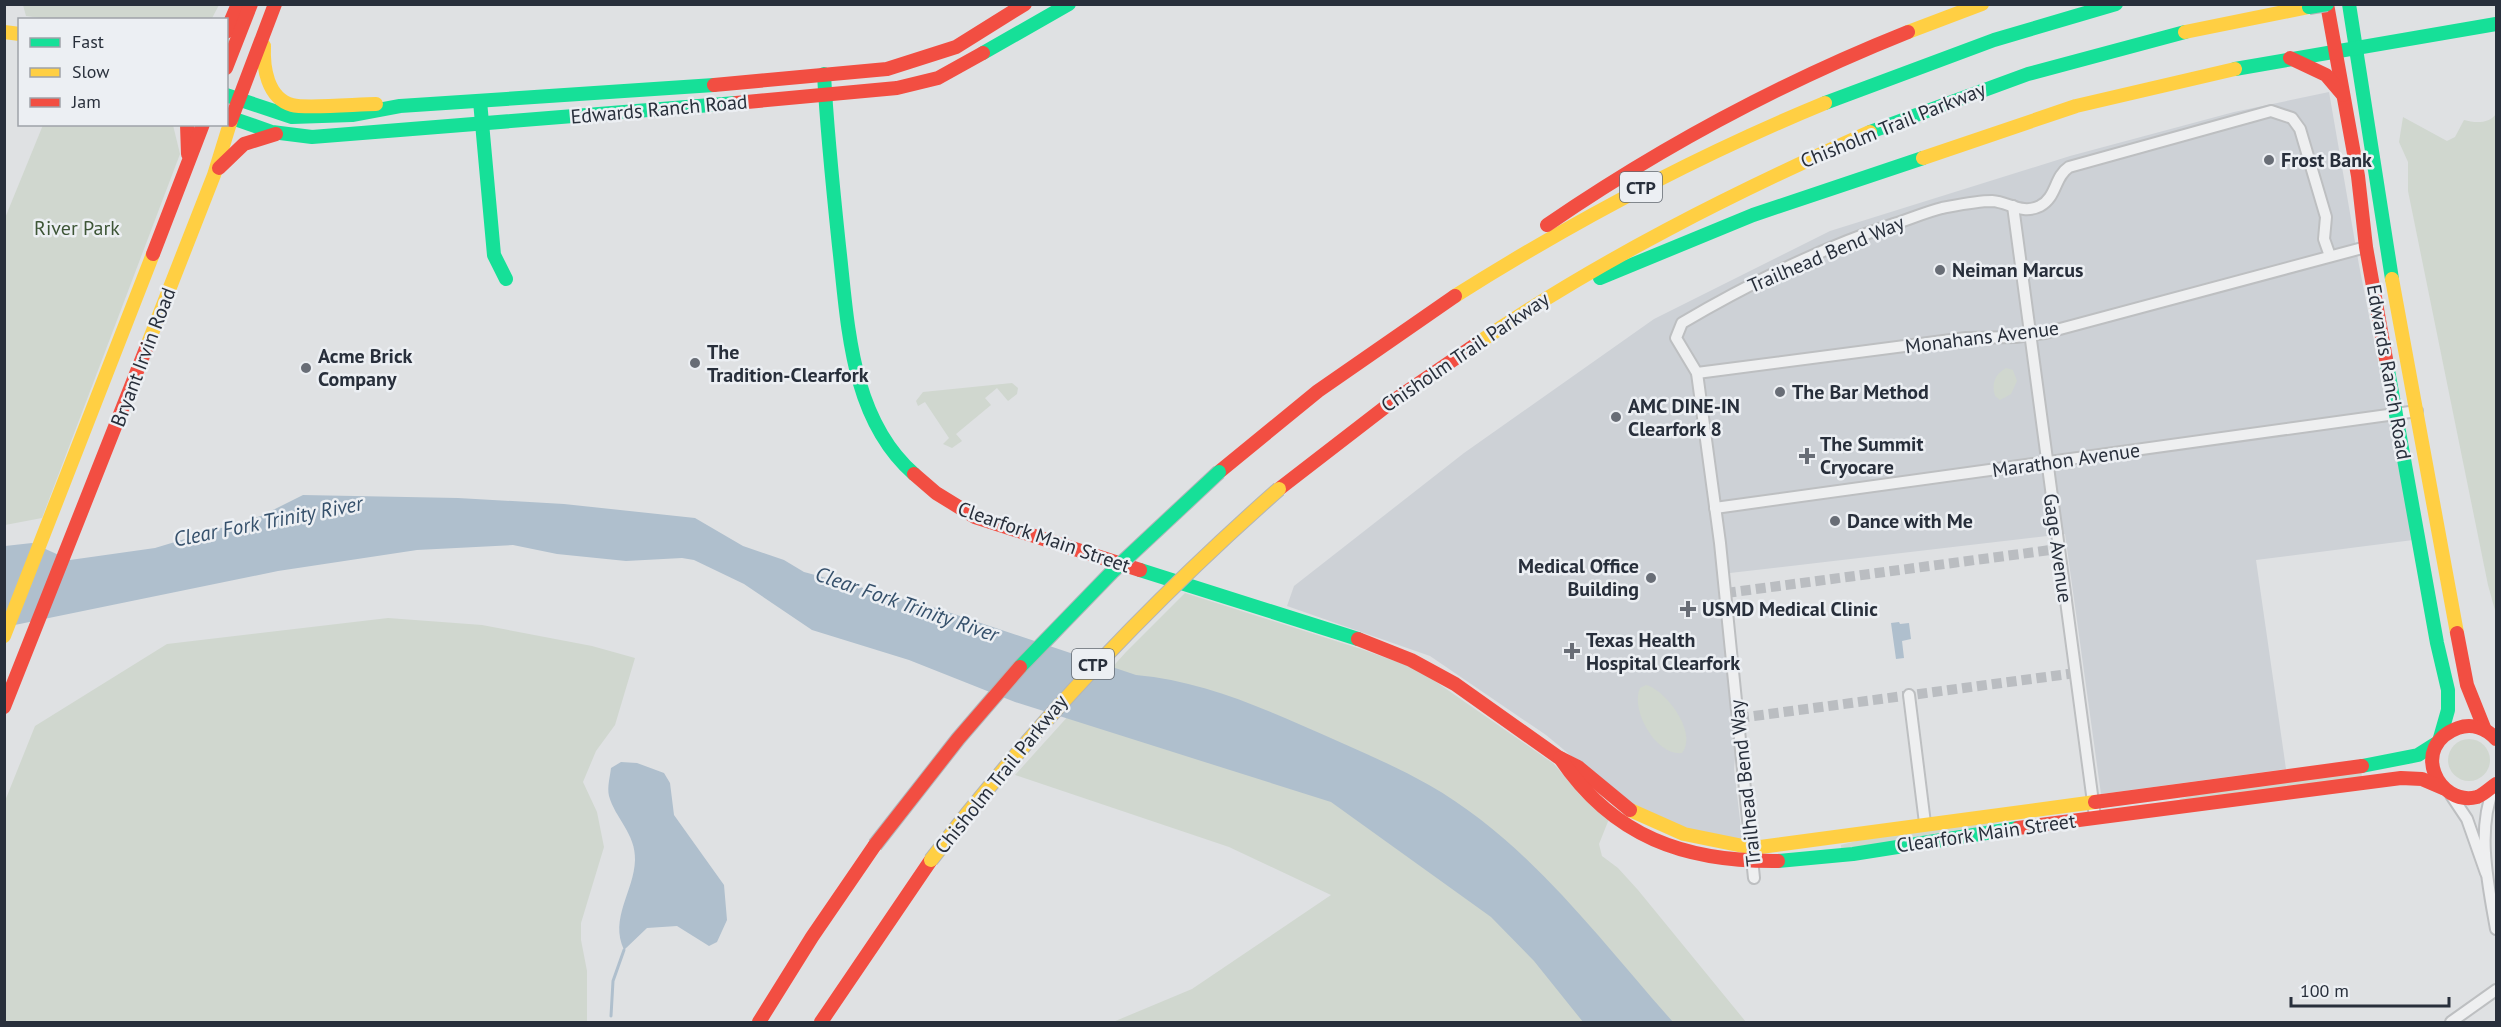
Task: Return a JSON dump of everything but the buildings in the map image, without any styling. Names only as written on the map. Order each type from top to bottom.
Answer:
[{"type":"main road","points":[[228,27],[238,4]]},
{"type":"main road","points":[[228,63],[251,4]]},
{"type":"main road","name":"Bryant Irvin Road","points":[[229,116],[232,97],[265,33],[275,4]]},
{"type":"main road","name":"Edwards Ranch Road","points":[[232,97],[292,117],[352,115],[400,105],[644,91],[887,69],[956,47],[1025,4]]},
{"type":"main road","name":"Edwards Ranch Road","points":[[229,116],[279,133],[312,137],[482,125],[897,88],[938,78],[1069,4]]},
{"type":"main road","points":[[1401,329],[1576,204],[1726,116],[1835,62],[1982,4]]},
{"type":"main road","name":"CTP","points":[[759,1023],[812,937],[875,845],[944,755],[1018,669],[1095,587],[1218,472],[1318,388],[1401,329],[1575,222],[1739,138],[1842,95],[1952,54],[2116,4]]},
{"type":"main road","name":"Edwards Ranch Road","points":[[2327,4],[2358,176],[2366,247],[2398,414],[2437,643],[2449,690],[2449,713],[2438,740],[2432,766],[2445,790]]},
{"type":"main road","name":"Chisholm Trail Parkway","points":[[821,1023],[931,860],[1006,762],[1085,672],[1184,573],[1279,489],[1381,408],[1515,316],[1630,248],[1727,197],[1845,142],[1942,102],[2140,43],[2263,15],[2327,4]]},
{"type":"main road","name":"Edwards Ranch Road","points":[[2349,4],[2384,236],[2467,685],[2493,735]]},
{"type":"main road","points":[[995,23],[1006,41]]},
{"type":"main road","points":[[1515,316],[1743,218],[2051,113],[2174,81],[2290,58],[2496,24]]},
{"type":"main road","points":[[265,33],[262,65],[265,77],[281,99],[292,105],[304,107],[355,103],[400,105]]},
{"type":"main road","points":[[2290,58],[2326,75],[2345,99]]},
{"type":"main road","name":"Clearfork Main Street","points":[[824,74],[851,350],[859,388],[876,425],[900,461],[922,483],[944,501],[975,517],[1388,649],[1426,665],[1517,724],[1560,759],[1580,787],[1600,807],[1640,834],[1705,856],[1754,863],[1859,852],[2095,817],[2349,786],[2401,776],[2423,778],[2445,790],[2467,798],[2486,793],[2495,785]]},
{"type":"main road","points":[[587,116],[633,100],[644,91]]},
{"type":"main road","points":[[480,101],[494,255],[506,279]]},
{"type":"main road","points":[[187,126],[188,160]]},
{"type":"main road","name":"Bryant Irvin Road","points":[[4,636],[202,126]]},
{"type":"main road","name":"Bryant Irvin Road","points":[[4,707],[214,175],[226,126]]},
{"type":"main road","points":[[214,175],[232,151],[251,138],[279,133]]},
{"type":"main road","points":[[2358,176],[2371,204],[2376,229],[2384,236]]},
{"type":"main road","points":[[2366,247],[2377,250],[2395,297]]},
{"type":"main road","name":"Clearfork Main Street","points":[[1560,759],[1576,766],[1642,818],[1671,832],[1714,844],[1753,848],[2397,761],[2418,755],[2447,731],[2466,725],[2493,735]]},
{"type":"main road","points":[[743,1023],[812,937]]},
{"type":"street","name":"Trailhead Bend Way","points":[[1754,878],[1753,848],[1715,508],[1697,373],[1678,344],[1677,330],[1682,323],[1792,263],[1860,235],[1940,209],[1989,201],[2027,210],[2046,202],[2054,193],[2060,175],[2069,167],[2271,111],[2292,118],[2300,129],[2326,217],[2324,239],[2330,256]]},
{"type":"street","name":"Gage Avenue","points":[[2013,206],[2095,817]]},
{"type":"street","name":"Monahans Avenue","points":[[1697,373],[1965,338],[2030,335],[2366,247]]},
{"type":"street","name":"Marathon Avenue","points":[[1715,508],[2417,411]]},
{"type":"street","points":[[1909,695],[1925,823]]},
{"type":"street","points":[[2495,785],[2484,816],[2487,876],[2496,929]]},
{"type":"street","points":[[2445,790],[2464,810],[2487,876]]},
{"type":"street","points":[[2451,1023],[2496,990]]},
{"type":"shaded area","points":[[2329,92],[2359,265],[2413,540],[2256,560],[2286,769],[2101,794],[2065,534],[1730,573],[1717,568],[1736,747],[1734,769],[1742,837],[1738,841],[1716,841],[1640,813],[1546,735],[1430,656],[1287,606],[1294,586],[1464,453],[1654,319],[1830,231],[2070,156],[2234,112]]},
{"type":"green space","points":[[23,4],[219,5],[212,18],[40,18],[26,16]]},
{"type":"green space","points":[[2496,114],[2496,614],[2488,585],[2408,191],[2408,162],[2399,142],[2403,117],[2447,141],[2455,137],[2464,120],[2482,122],[2490,120]]},
{"type":"green space","name":"River Park","points":[[43,126],[173,126],[180,154],[42,518],[5,525],[5,218]]},
{"type":"green space","points":[[2006,368],[2013,370],[2017,381],[2011,394],[2000,400],[1995,396],[1994,383],[1999,373]]},
{"type":"green space","points":[[1012,383],[1018,388],[1017,394],[1008,401],[997,388],[985,398],[991,405],[956,434],[962,441],[952,448],[943,444],[949,438],[925,402],[918,406],[916,401],[923,392]]},
{"type":"green space","points":[[1185,593],[1406,665],[1429,677],[1554,764],[1580,795],[1609,819],[1599,844],[1602,856],[1618,868],[1638,890],[1746,1022],[1113,1022],[1192,989],[1331,895],[1229,847],[1015,775],[1126,652]]},
{"type":"green space","points":[[388,618],[482,625],[592,646],[635,658],[615,725],[596,751],[583,782],[597,812],[604,847],[581,923],[581,940],[587,971],[587,1022],[5,1022],[5,801],[35,726],[167,644]]},
{"type":"green space","points":[[1646,685],[1662,695],[1678,713],[1686,735],[1686,745],[1682,753],[1672,752],[1663,747],[1655,740],[1642,719],[1638,697],[1640,688]]},
{"type":"green space","points":[[2469,739],[2484,745],[2490,760],[2484,775],[2469,781],[2454,775],[2448,760],[2454,745]]},
{"type":"green space","points":[[2361,769],[2362,777],[2180,803],[2180,799],[2214,789]]},
{"type":"green space","points":[[2008,820],[1972,830],[1841,849],[1841,845],[1891,832]]},
{"type":"water","name":"Clear Fork Trinity River","points":[[303,495],[458,498],[564,504],[695,518],[743,546],[784,560],[804,572],[930,606],[1136,675],[1200,687],[1241,700],[1382,761],[1429,785],[1465,808],[1499,834],[1560,893],[1673,1022],[1583,1022],[1534,961],[1491,917],[1331,802],[1015,702],[909,660],[812,630],[744,584],[694,560],[682,558],[626,561],[557,554],[513,545],[417,550],[278,571],[5,627],[5,546],[32,543],[70,560],[155,548],[261,516]]},
{"type":"water","points":[[1899,622],[1900,624],[1909,623],[1911,639],[1902,641],[1904,658],[1896,659],[1891,623]]},
{"type":"water","points":[[621,762],[637,763],[664,773],[670,783],[674,815],[724,885],[727,920],[717,942],[709,946],[677,926],[647,928],[624,950],[619,927],[634,872],[635,860],[629,834],[612,804],[608,789],[611,768]]},
{"type":"waterway","points":[[611,1016],[613,981],[624,950]]},
{"type":"tunnel","points":[[1726,593],[2058,549]]},
{"type":"tunnel","points":[[1739,718],[2076,673]]},
{"type":"traffic: fast","points":[[983,53],[1069,4]]},
{"type":"traffic: fast","points":[[1825,103],[1994,40],[2116,4]]},
{"type":"traffic: fast","points":[[2309,7],[2327,4]]},
{"type":"traffic: fast","points":[[2349,4],[2392,279]]},
{"type":"traffic: fast","points":[[2235,69],[2496,24]]},
{"type":"traffic: fast","points":[[1870,132],[2028,74],[2185,32]]},
{"type":"traffic: fast","points":[[824,74],[842,276],[856,368],[877,426],[893,451],[914,474]]},
{"type":"traffic: fast","points":[[228,96],[292,117],[352,115],[400,106],[714,85]]},
{"type":"traffic: fast","points":[[480,101],[494,255],[506,279]]},
{"type":"traffic: fast","points":[[228,117],[272,132],[312,137],[736,103]]},
{"type":"traffic: fast","points":[[1600,278],[1753,215],[1923,158]]},
{"type":"traffic: fast","points":[[2386,359],[2437,643],[2448,690],[2448,710],[2440,738]]},
{"type":"traffic: fast","points":[[1020,667],[1112,572],[1219,472]]},
{"type":"traffic: fast","points":[[1140,570],[1358,639]]},
{"type":"traffic: fast","points":[[2362,766],[2418,755],[2437,743]]},
{"type":"traffic: fast","points":[[1778,861],[1853,854],[2018,828]]},
{"type":"traffic: slow","points":[[1908,32],[1982,4]]},
{"type":"traffic: slow","points":[[2185,32],[2309,7]]},
{"type":"traffic: slow","points":[[4,32],[18,34]]},
{"type":"traffic: slow","points":[[264,46],[264,63],[268,81],[277,96],[284,101],[292,105],[309,107],[376,104]]},
{"type":"traffic: slow","points":[[1923,158],[2076,106],[2235,69]]},
{"type":"traffic: slow","points":[[1455,296],[1636,191],[1777,123],[1825,103]]},
{"type":"traffic: slow","points":[[147,346],[214,175],[231,120]]},
{"type":"traffic: slow","points":[[1475,345],[1618,256],[1768,179],[1870,132]]},
{"type":"traffic: slow","points":[[4,636],[153,254]]},
{"type":"traffic: slow","points":[[2392,279],[2457,633]]},
{"type":"traffic: slow","points":[[931,860],[1011,761],[1096,666],[1185,576],[1279,489]]},
{"type":"traffic: slow","points":[[1630,810],[1684,834],[1753,848],[2095,802]]},
{"type":"traffic: jam","points":[[228,27],[238,4]]},
{"type":"traffic: jam","points":[[228,63],[251,4]]},
{"type":"traffic: jam","points":[[231,120],[275,4]]},
{"type":"traffic: jam","points":[[714,85],[887,69],[956,47],[1025,4]]},
{"type":"traffic: jam","points":[[2327,4],[2358,176],[2366,247],[2386,359]]},
{"type":"traffic: jam","points":[[1547,225],[1634,169],[1722,118],[1814,73],[1908,32]]},
{"type":"traffic: jam","points":[[736,103],[897,88],[938,78],[983,53]]},
{"type":"traffic: jam","points":[[2290,58],[2326,75],[2343,95]]},
{"type":"traffic: jam","points":[[187,126],[188,154]]},
{"type":"traffic: jam","points":[[153,254],[202,126]]},
{"type":"traffic: jam","points":[[219,168],[244,144],[276,134]]},
{"type":"traffic: jam","points":[[1219,472],[1318,391],[1455,296]]},
{"type":"traffic: jam","points":[[1279,489],[1393,401],[1475,345]]},
{"type":"traffic: jam","points":[[4,707],[147,346]]},
{"type":"traffic: jam","points":[[914,474],[936,493],[975,517],[1140,570]]},
{"type":"traffic: jam","points":[[2457,633],[2467,685],[2485,730]]},
{"type":"traffic: jam","points":[[1358,639],[1411,660],[1455,684],[1558,757],[1578,767],[1630,810]]},
{"type":"traffic: jam","points":[[875,845],[958,739],[1020,667]]},
{"type":"traffic: jam","points":[[2496,739],[2488,732],[2478,728],[2468,726],[2458,728],[2443,737],[2435,748],[2432,760],[2441,784],[2451,793],[2463,798],[2477,797],[2496,784]]},
{"type":"traffic: jam","points":[[1560,758],[1603,808],[1628,826],[1654,840],[1682,850],[1712,856],[1778,861]]},
{"type":"traffic: jam","points":[[2095,802],[2362,766]]},
{"type":"traffic: jam","points":[[2018,828],[2401,778],[2422,779],[2443,788]]},
{"type":"traffic: jam","points":[[759,1022],[812,937],[875,845]]},
{"type":"traffic: jam","points":[[821,1022],[931,860]]},
{"type":"place","name":"Frost Bank","points":[[2269,160]]},
{"type":"place","name":"Neiman Marcus","points":[[1940,270]]},
{"type":"place","name":"The Tradition-Clearfork","points":[[695,363]]},
{"type":"place","name":"Acme Brick Company","points":[[306,368]]},
{"type":"place","name":"The Bar Method","points":[[1780,392]]},
{"type":"place","name":"AMC DINE-IN Clearfork 8","points":[[1616,417]]},
{"type":"place","name":"The Summit Cryocare","points":[[1807,456]]},
{"type":"place","name":"Dance with Me","points":[[1835,521]]},
{"type":"place","name":"Medical Office Building","points":[[1651,578]]},
{"type":"place","name":"USMD Medical Clinic","points":[[1688,609]]},
{"type":"place","name":"Texas Health Hospital Clearfork","points":[[1572,651]]}]
